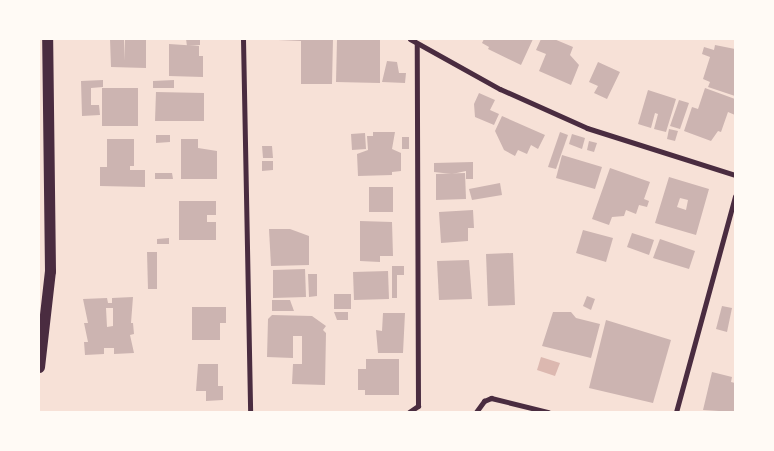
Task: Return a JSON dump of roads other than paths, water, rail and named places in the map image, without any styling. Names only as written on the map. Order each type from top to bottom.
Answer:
[{"type":"highway","points":[[39,367],[50,271],[47,39]]},
{"type":"street","points":[[243,39],[250,412]]},
{"type":"street","points":[[410,39],[500,89],[587,128],[735,175]]},
{"type":"street","points":[[409,412],[418,406],[417,44]]},
{"type":"street","points":[[676,412],[735,196]]},
{"type":"street","points":[[476,412],[484,401],[495,398],[547,412]]}]
